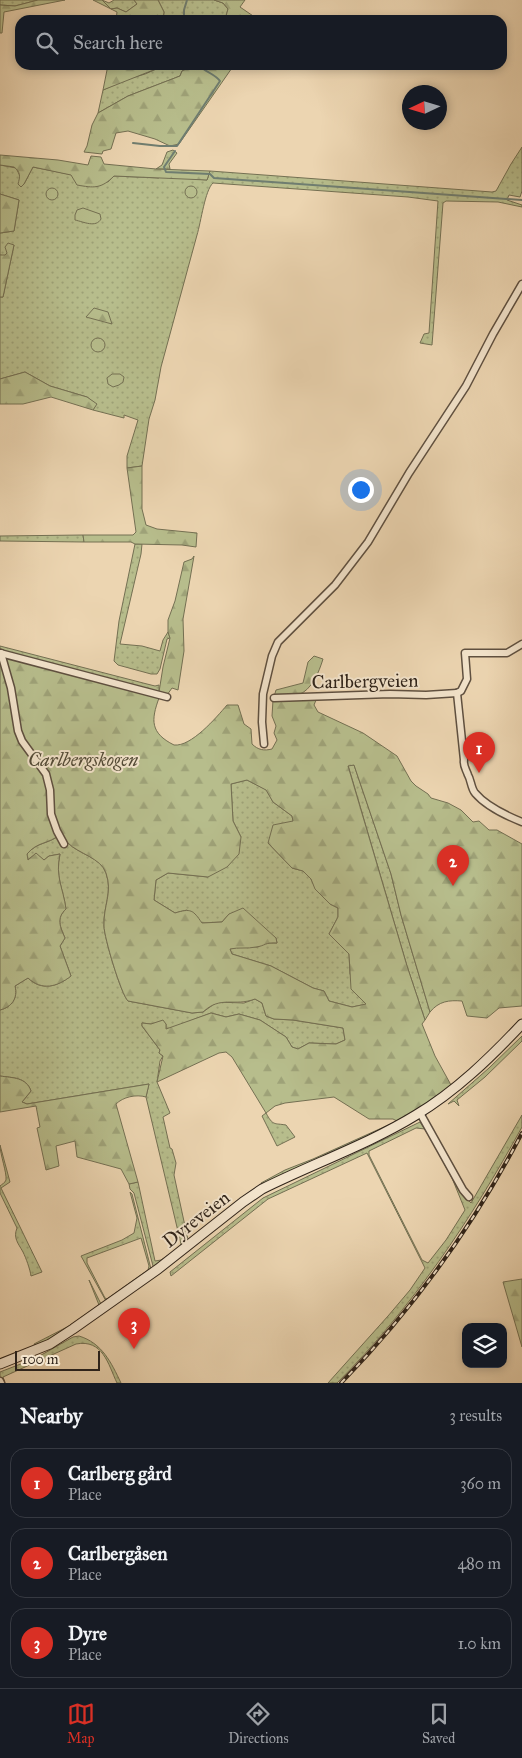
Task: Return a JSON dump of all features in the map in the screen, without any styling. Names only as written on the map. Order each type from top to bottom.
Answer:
[{"type":"main road","name":"Dyreveien","points":[[0,1364],[50,1344],[74,1329],[158,1269],[262,1189],[391,1129],[420,1113],[466,1078],[522,1024]]},
{"type":"street","points":[[264,744],[262,722],[263,694],[272,656],[278,642],[335,585],[368,542],[409,473],[461,394],[522,284]]},
{"type":"street","points":[[522,644],[507,653],[465,653],[467,680],[461,691],[457,693],[463,765],[475,793],[488,804],[514,820],[522,822]]},
{"type":"street","points":[[1,653],[167,697]]},
{"type":"street","points":[[1,653],[11,688],[18,731],[22,741],[46,774],[50,790],[51,814],[64,844]]},
{"type":"street","name":"Carlbergveien","points":[[274,698],[457,693]]},
{"type":"street","points":[[420,1113],[463,1190],[469,1197]]},
{"type":"green space","points":[[0,0],[38,0],[15,6],[0,5]]},
{"type":"green space","points":[[38,0],[65,0],[4,12],[2,33],[0,33],[0,5],[15,6]]},
{"type":"green space","points":[[93,0],[102,0],[111,9]]},
{"type":"green space","points":[[102,0],[109,3],[114,0],[134,0],[137,4],[126,12],[117,8],[111,9]]},
{"type":"green space","points":[[134,0],[158,0],[164,12],[164,15],[117,15],[117,12],[111,9],[117,8],[126,12],[137,4]]},
{"type":"green space","points":[[158,0],[214,0],[223,3],[228,9],[226,15],[164,15]]},
{"type":"green space","points":[[214,0],[245,0],[240,7],[252,15],[226,15],[228,9],[223,3]]},
{"type":"green space","points":[[107,70],[153,70],[103,90]]},
{"type":"green space","points":[[154,70],[184,70],[180,76],[128,96],[98,113],[103,90],[125,80]]},
{"type":"green space","points":[[231,70],[179,144],[170,146],[155,139],[128,131],[116,133],[111,149],[103,151],[102,154],[84,152],[92,125],[98,113],[128,96],[180,76],[182,71]]},
{"type":"green space","points":[[522,147],[522,191],[520,197],[509,195],[507,200],[522,205],[522,207],[498,202],[446,201],[443,203],[432,345],[420,343],[424,334],[429,333],[438,201],[408,197],[213,183],[205,199],[199,229],[161,367],[155,400],[149,419],[142,466],[127,468],[127,456],[138,420],[124,415],[124,418],[93,410],[96,404],[87,397],[50,386],[25,372],[0,379],[0,297],[3,297],[14,245],[5,256],[0,255],[0,233],[14,231],[19,200],[0,194],[0,165],[16,168],[24,184],[33,167],[108,182],[114,176],[159,178],[160,176],[207,180],[210,171],[492,192],[496,191]]},
{"type":"green space","points":[[173,150],[177,153],[169,164],[170,169],[156,169],[162,165],[167,152]]},
{"type":"green space","points":[[0,155],[58,160],[88,165],[91,156],[101,157],[104,164],[156,169],[210,171],[207,180],[114,176],[105,183],[93,187],[77,185],[71,175],[33,167],[21,187],[18,184],[18,171],[14,167],[0,165]]},
{"type":"green space","points":[[189,186],[193,186],[197,192],[193,198],[189,198],[185,194],[185,190]]},
{"type":"green space","points":[[50,188],[54,188],[58,194],[54,200],[50,200],[46,196],[46,192]]},
{"type":"green space","points":[[0,194],[19,200],[14,231],[0,233]]},
{"type":"green space","points":[[83,208],[100,214],[101,219],[99,222],[93,224],[75,220],[77,210]]},
{"type":"green space","points":[[8,243],[14,245],[3,297],[0,297],[0,255],[7,253],[5,247]]},
{"type":"green space","points":[[94,308],[108,312],[112,324],[86,317]]},
{"type":"green space","points":[[98,338],[103,340],[105,345],[103,350],[98,352],[93,350],[91,345],[93,340]]},
{"type":"green space","points":[[25,372],[50,386],[87,397],[97,404],[93,410],[51,397],[23,404],[0,404],[0,379]]},
{"type":"green space","points":[[112,374],[120,374],[124,377],[123,382],[113,387],[108,384],[107,378]]},
{"type":"green space","points":[[142,466],[142,509],[146,525],[157,529],[197,533],[196,547],[135,544],[131,542],[84,542],[83,535],[133,535],[136,532],[127,468]]},
{"type":"green space","points":[[83,535],[84,542],[0,541],[0,536]]},
{"type":"green space","points":[[135,544],[142,544],[141,554],[120,644],[142,646],[160,651],[163,640],[168,632],[170,638],[167,639],[160,669],[157,674],[118,665],[114,661],[119,621]]},
{"type":"green space","points":[[194,556],[183,619],[184,651],[178,690],[172,688],[167,695],[159,692],[170,638],[168,620],[175,601],[184,562],[192,559]]},
{"type":"green space","points":[[0,646],[155,686],[159,685],[159,692],[0,650]]},
{"type":"green space","name":"Carlbergskogen","points":[[0,656],[159,698],[154,725],[160,736],[174,745],[181,744],[195,737],[227,705],[238,705],[244,724],[251,729],[252,744],[259,749],[266,750],[272,749],[277,740],[274,733],[276,726],[272,716],[276,690],[303,683],[308,662],[314,656],[323,659],[311,685],[298,695],[316,700],[314,705],[318,712],[363,733],[397,756],[411,781],[431,798],[448,803],[461,810],[473,822],[479,821],[489,830],[497,830],[522,844],[522,1006],[499,1008],[487,1018],[467,1016],[462,1001],[441,1003],[430,1012],[401,915],[391,874],[354,765],[348,766],[407,966],[425,1020],[422,1024],[435,1056],[451,1085],[419,1110],[397,1121],[393,1119],[369,1119],[334,1097],[285,1103],[275,1106],[266,1113],[232,1057],[226,1052],[219,1053],[157,1082],[163,1056],[159,1053],[160,1050],[142,1026],[142,1023],[151,1024],[163,1020],[166,1024],[166,1029],[211,1013],[226,1017],[239,1014],[260,1020],[286,1037],[292,1047],[298,1049],[309,1043],[336,1044],[345,1040],[343,1028],[274,1019],[266,1016],[262,1003],[255,999],[216,1004],[203,1012],[192,1013],[128,1001],[117,977],[105,932],[104,919],[109,887],[106,873],[100,864],[73,847],[61,834],[35,847],[27,854],[28,860],[36,853],[44,860],[49,856],[60,854],[58,869],[66,909],[60,919],[60,926],[65,938],[60,946],[71,976],[60,983],[50,986],[39,985],[28,978],[15,986],[15,998],[8,1007],[0,1010]],"holes":[[[247,780],[266,790],[273,802],[292,816],[293,821],[273,825],[268,843],[292,868],[303,871],[311,879],[315,889],[330,904],[338,908],[338,917],[329,934],[349,954],[351,989],[366,1004],[352,1007],[329,1001],[324,991],[313,988],[271,966],[232,954],[230,949],[253,948],[277,943],[276,938],[243,908],[229,914],[222,922],[202,923],[191,911],[175,913],[154,900],[156,880],[168,873],[208,877],[227,867],[239,854],[241,837],[233,821],[231,784]]]},
{"type":"green space","points":[[348,765],[354,765],[391,874],[401,915],[430,1012],[425,1020],[407,966]]},
{"type":"green space","points":[[247,780],[267,790],[273,802],[292,816],[293,821],[268,843],[292,868],[303,871],[330,904],[338,908],[338,917],[329,934],[349,954],[350,974],[367,1004],[352,1007],[329,1001],[324,991],[313,988],[271,966],[232,954],[230,949],[277,943],[276,938],[270,934],[229,914],[222,922],[202,923],[187,910],[175,913],[154,900],[156,880],[168,873],[208,877],[241,837],[233,821],[231,784]]},
{"type":"green space","points":[[61,834],[72,847],[99,863],[106,873],[108,893],[104,919],[105,932],[117,977],[128,1001],[192,1013],[203,1012],[217,1002],[244,1003],[255,999],[262,1003],[266,1016],[274,1019],[343,1028],[345,1040],[336,1044],[309,1043],[298,1049],[292,1047],[286,1037],[260,1020],[239,1014],[226,1017],[211,1013],[166,1030],[166,1024],[163,1021],[151,1024],[142,1023],[142,1026],[160,1050],[159,1053],[163,1056],[160,1061],[157,1082],[170,1113],[163,1117],[170,1148],[176,1163],[174,1175],[188,1240],[234,1205],[155,1268],[134,1193],[130,1189],[129,1184],[138,1182],[155,1261],[161,1260],[180,1247],[181,1244],[146,1097],[149,1084],[27,1104],[22,1102],[31,1091],[29,1086],[18,1079],[0,1076],[0,1010],[8,1007],[15,998],[15,986],[28,978],[38,985],[55,985],[71,976],[60,946],[65,938],[60,926],[60,919],[66,909],[58,869],[60,854],[49,856],[44,860],[36,854],[27,860],[27,854],[31,850]]},
{"type":"green space","points":[[522,1036],[522,1041],[485,1077],[457,1100],[459,1106],[454,1101],[448,1104],[489,1068]]},
{"type":"green space","points":[[0,1076],[18,1079],[29,1086],[31,1091],[22,1102],[27,1104],[149,1084],[146,1097],[130,1097],[116,1104],[138,1182],[129,1184],[121,1169],[77,1157],[75,1141],[56,1146],[59,1166],[46,1170],[37,1128],[40,1127],[36,1106],[0,1112]]},
{"type":"green space","points":[[266,1113],[274,1123],[286,1125],[295,1137],[277,1146],[262,1116]]},
{"type":"green space","points":[[522,1115],[522,1127],[461,1229],[415,1294],[337,1383],[328,1383],[410,1290],[425,1268],[367,1153],[268,1199],[171,1276],[170,1272],[263,1198],[420,1122],[424,1129],[416,1128],[369,1151],[369,1155],[422,1260],[428,1263],[446,1240],[465,1210],[452,1178],[428,1134],[465,1197],[471,1203]]},
{"type":"green space","points":[[406,1117],[395,1124],[262,1185],[261,1183],[285,1170]]},
{"type":"green space","points":[[0,1145],[10,1182],[1,1188],[42,1272],[31,1276],[17,1240],[17,1228],[0,1193],[0,1186],[6,1181],[6,1177]]},
{"type":"green space","points":[[130,1192],[151,1269],[106,1301],[81,1256],[122,1240],[134,1233],[137,1218]],"holes":[[[141,1238],[149,1266],[148,1270],[107,1299],[87,1263],[87,1258]]]},
{"type":"green space","points":[[522,1279],[522,1347],[503,1282]]},
{"type":"green space","points":[[89,1280],[101,1304],[48,1342],[35,1346],[34,1344],[69,1326],[99,1305]]},
{"type":"green space","points":[[79,1336],[100,1348],[121,1383],[117,1383],[107,1361],[98,1349],[93,1345],[85,1343],[76,1344],[3,1377],[5,1383],[0,1378],[0,1372],[36,1358],[73,1337]]},
{"type":"waterway","points":[[184,15],[187,0]]},
{"type":"waterway","points":[[133,143],[177,146],[220,81],[205,70]]},
{"type":"waterway","points":[[175,151],[164,167],[166,172],[210,174],[214,178],[522,200]]},
{"type":"railway","points":[[341,1383],[393,1326],[440,1265],[484,1200],[522,1133]]},
{"type":"place","name":"Carlberg gård","points":[[479,773]]},
{"type":"place","name":"Carlbergåsen","points":[[453,886]]},
{"type":"place","name":"Dyre","points":[[134,1349]]}]
